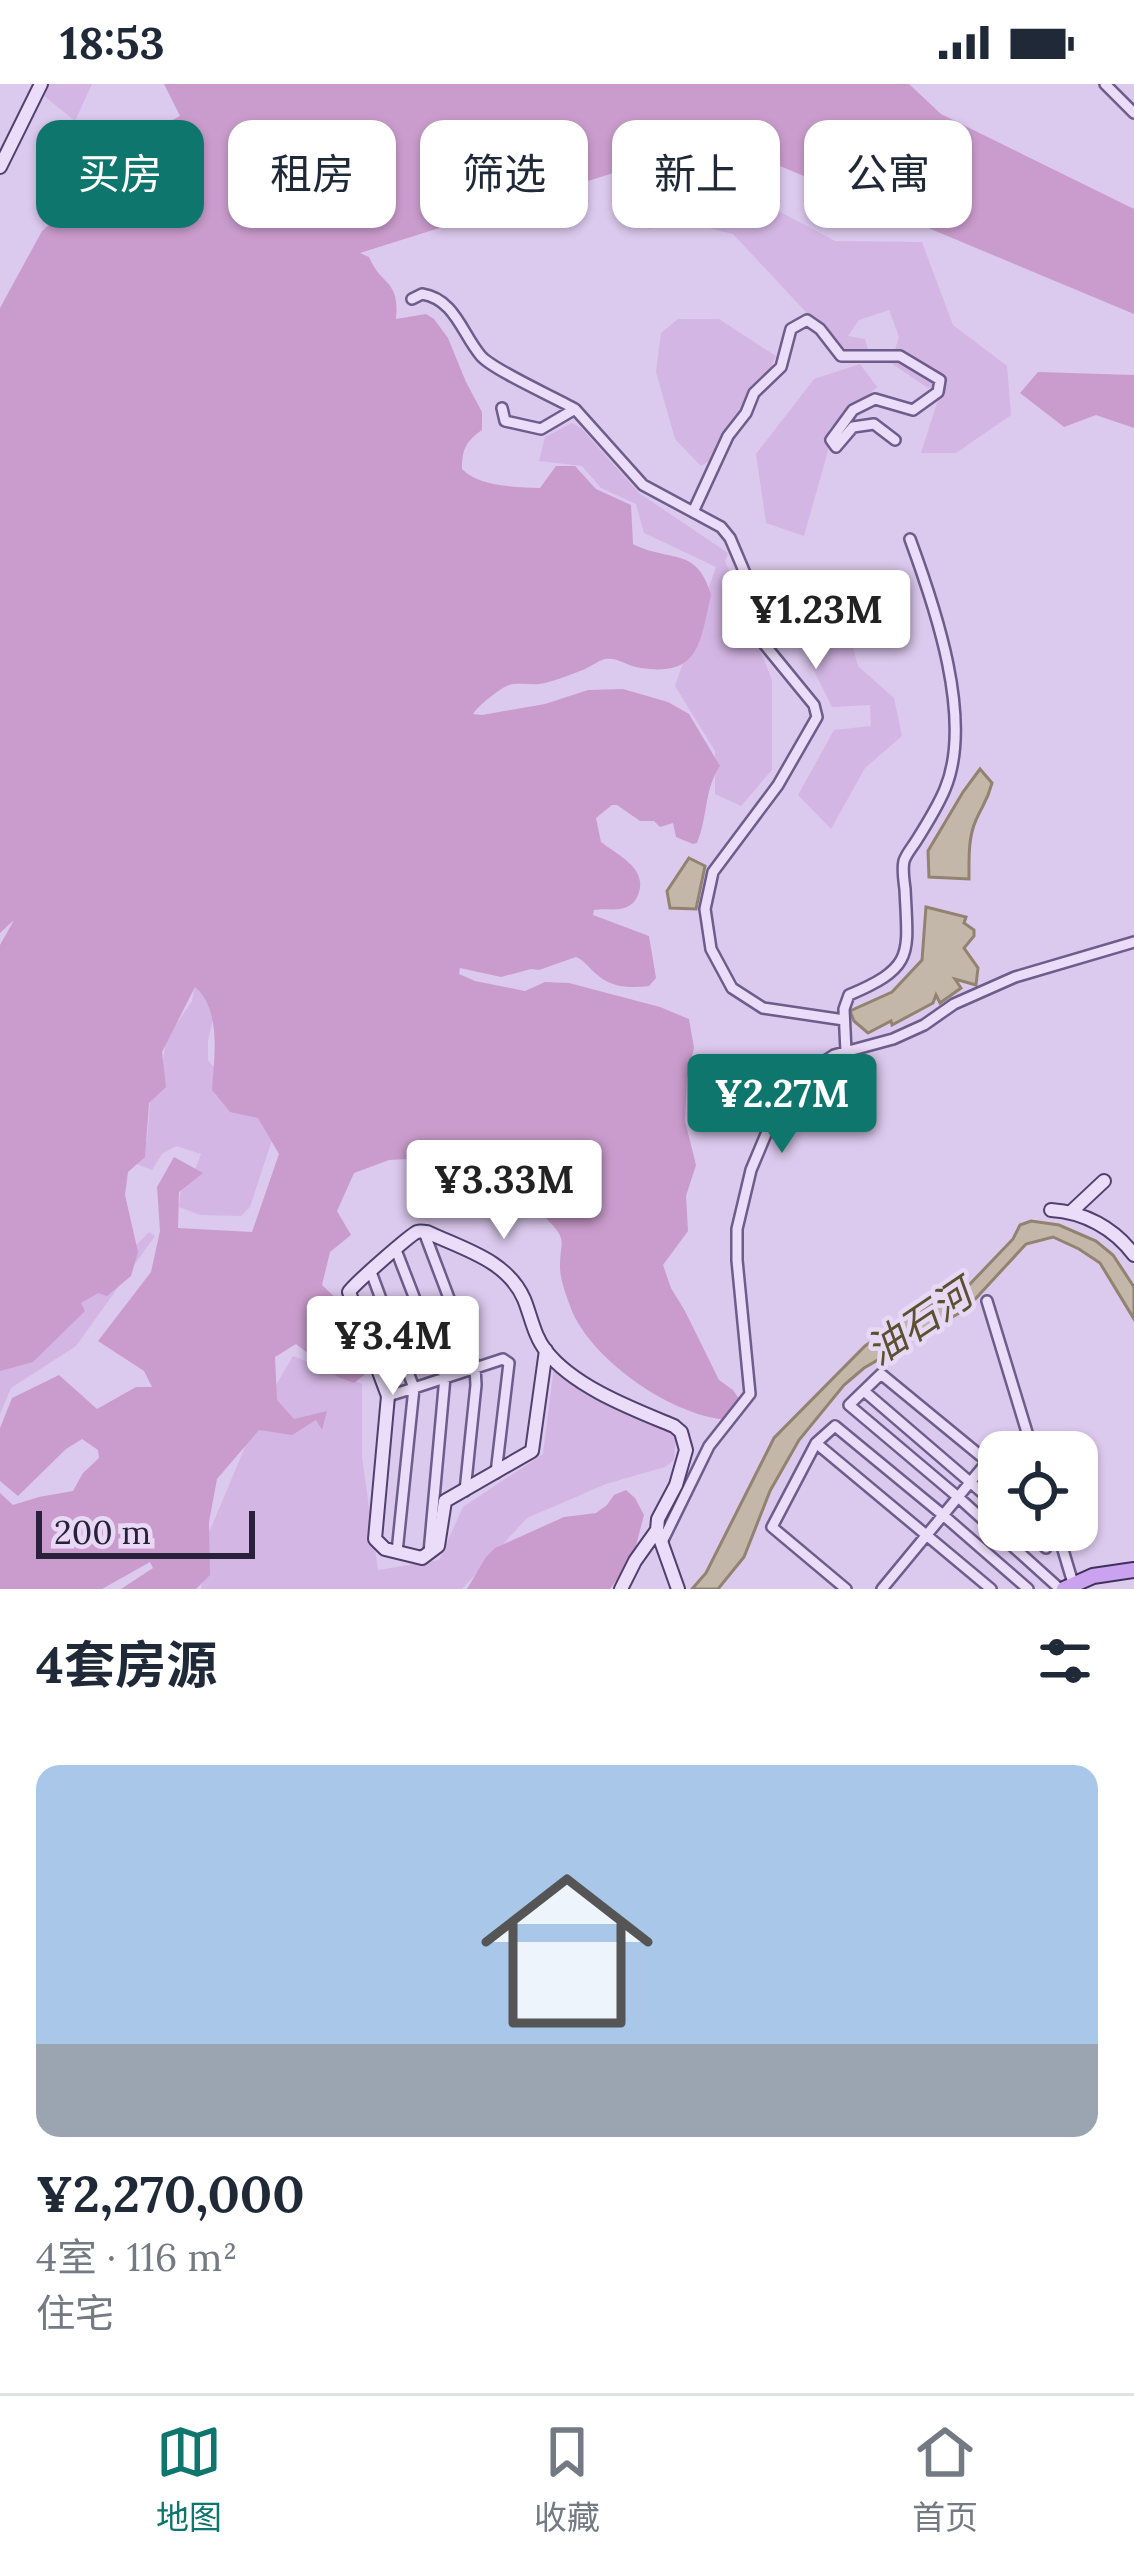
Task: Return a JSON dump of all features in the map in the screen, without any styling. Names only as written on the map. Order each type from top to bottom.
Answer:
[{"type":"main road","points":[[1065,1587],[1110,1572],[1134,1570]]},
{"type":"street","points":[[0,164],[41,84]]},
{"type":"street","points":[[1105,84],[1134,113]]},
{"type":"street","points":[[412,299],[422,294],[440,300],[482,358],[575,409],[643,485],[721,526],[730,538],[750,585],[765,645],[814,705],[817,717],[778,785],[713,872],[705,909],[711,949],[732,988],[763,1008],[844,1020]]},
{"type":"street","points":[[693,512],[754,392],[781,368],[791,329],[807,320],[841,356],[900,356],[940,380],[938,392],[913,410],[875,400],[854,410],[831,440],[836,447],[854,427],[874,424],[895,440]]},
{"type":"street","points":[[502,408],[505,421],[541,429],[575,409]]},
{"type":"street","points":[[846,1052],[844,1009],[849,995],[897,968],[908,944],[904,862],[946,788],[954,758],[950,674],[910,539]]},
{"type":"street","points":[[621,1589],[635,1561],[660,1536],[709,1446],[750,1394],[737,1229],[752,1170],[777,1108],[811,1070],[834,1055],[893,1040],[954,1004],[1015,977],[1134,942]]},
{"type":"street","points":[[1072,1211],[1104,1180]]},
{"type":"street","points":[[1051,1210],[1072,1211],[1112,1232],[1134,1256]]},
{"type":"street","points":[[546,1350],[532,1451],[445,1502],[438,1546],[422,1558],[385,1549],[375,1539],[388,1396],[349,1292],[411,1236],[424,1232],[508,1273],[546,1350],[558,1363],[595,1390],[681,1432],[686,1450],[676,1486],[658,1519],[678,1589]]},
{"type":"street","points":[[424,1232],[475,1367],[466,1491]]},
{"type":"street","points":[[396,1250],[445,1377],[429,1553]]},
{"type":"street","points":[[370,1272],[414,1388],[397,1552]]},
{"type":"street","points":[[987,1301],[1027,1431]]},
{"type":"street","points":[[388,1396],[503,1359],[509,1363],[496,1473]]},
{"type":"street","points":[[978,1455],[881,1374],[848,1406],[1065,1587]]},
{"type":"street","points":[[864,1390],[978,1488]]},
{"type":"street","points":[[846,1589],[772,1527],[816,1443],[835,1426],[1028,1589]]},
{"type":"street","points":[[816,1443],[991,1589]]},
{"type":"street","points":[[881,1589],[978,1473]]},
{"type":"street","points":[[1060,1551],[1065,1587]]},
{"type":"shaded area","points":[[49,84],[92,84],[75,120],[44,96]]},
{"type":"shaded area","points":[[164,84],[909,84],[953,120],[804,120],[804,176],[780,166],[780,120],[612,120],[612,173],[588,181],[588,120],[420,120],[420,228],[439,228],[360,253],[369,257],[392,289],[396,319],[426,314],[448,338],[482,412],[482,430],[466,446],[462,469],[488,483],[540,488],[556,466],[575,466],[596,489],[631,505],[633,544],[690,562],[711,595],[694,653],[675,667],[641,668],[605,659],[549,682],[509,685],[473,714],[545,704],[588,690],[623,689],[668,702],[689,714],[720,766],[697,843],[676,837],[673,823],[660,827],[654,821],[640,821],[617,805],[596,818],[601,842],[630,863],[640,886],[629,906],[594,910],[593,915],[649,936],[656,978],[649,986],[617,985],[576,957],[501,977],[460,968],[459,974],[525,991],[545,982],[569,983],[689,1019],[694,1048],[685,1121],[696,1165],[686,1196],[688,1231],[663,1265],[719,1380],[743,1405],[736,1420],[713,1418],[662,1398],[594,1345],[569,1303],[560,1267],[560,1236],[545,1217],[484,1215],[460,1186],[409,1159],[389,1160],[354,1173],[337,1211],[351,1235],[330,1252],[322,1285],[342,1304],[336,1317],[355,1338],[368,1372],[354,1383],[338,1377],[296,1344],[275,1357],[277,1400],[294,1419],[327,1411],[322,1430],[316,1420],[292,1435],[259,1430],[217,1479],[209,1522],[210,1575],[196,1589],[121,1589],[153,1568],[150,1562],[102,1589],[0,1589],[0,1493],[13,1505],[73,1491],[99,1458],[98,1450],[82,1439],[18,1496],[0,1481],[0,1428],[12,1398],[59,1375],[97,1409],[136,1387],[152,1387],[144,1371],[98,1341],[151,1272],[160,1231],[157,1187],[174,1157],[203,1173],[179,1192],[178,1228],[252,1232],[279,1154],[258,1118],[230,1112],[212,1090],[213,1022],[195,987],[162,1052],[166,1087],[149,1103],[145,1157],[128,1172],[125,1195],[138,1252],[131,1276],[107,1296],[98,1293],[81,1303],[85,1311],[33,1362],[0,1371],[0,945],[14,920],[0,933],[0,308],[45,228],[204,228],[204,120],[172,120],[180,116]]},
{"type":"shaded area","points":[[972,129],[1134,209],[1134,314],[928,228],[972,228]]},
{"type":"shaded area","points":[[780,212],[835,241],[922,242],[953,325],[1007,366],[1011,415],[956,453],[921,453],[944,381],[928,388],[891,363],[899,337],[889,310],[859,320],[848,336],[865,339],[870,357],[844,353],[733,234],[708,228],[780,228]]},
{"type":"shaded area","points":[[678,319],[719,319],[776,356],[731,447],[701,466],[675,439],[656,372],[661,333]]},
{"type":"shaded area","points":[[860,364],[877,387],[829,429],[828,451],[804,536],[766,523],[756,454],[814,379]]},
{"type":"shaded area","points":[[1038,372],[1134,375],[1134,428],[1096,415],[1064,427],[1020,393]]},
{"type":"shaded area","points":[[572,423],[639,493],[728,553],[725,561],[772,680],[772,770],[741,806],[715,794],[715,751],[675,686],[716,567],[644,533],[636,504],[601,488],[582,466],[539,461],[545,437]]},
{"type":"shaded area","points":[[844,614],[858,666],[894,698],[902,736],[865,768],[831,829],[798,795],[834,730],[871,726],[870,705],[832,707],[797,637]]},
{"type":"shaded area","points":[[196,979],[220,990],[208,1041],[208,1060],[216,1070],[215,1095],[250,1106],[261,1116],[262,1126],[275,1131],[250,1207],[241,1216],[200,1215],[179,1207],[182,1181],[193,1175],[201,1154],[176,1146],[162,1154],[152,1170],[131,1162],[147,1141],[150,1102],[160,1081],[166,1039],[192,1001]]},
{"type":"shaded area","points":[[149,1232],[155,1236],[76,1346],[11,1388],[0,1414],[0,1365],[28,1356]]},
{"type":"shaded area","points":[[293,1356],[362,1384],[362,1457],[378,1570],[439,1560],[463,1507],[543,1454],[554,1367],[676,1432],[674,1460],[527,1518],[462,1589],[201,1589],[205,1542],[259,1414]]},
{"type":"shaded area","points":[[626,1490],[644,1515],[633,1557],[610,1589],[467,1589],[495,1548],[564,1517],[596,1513]]},
{"type":"water","points":[[980,769],[992,783],[972,834],[969,879],[929,877],[928,851]]},
{"type":"water","points":[[689,858],[705,866],[696,909],[670,908],[667,891]]},
{"type":"water","points":[[926,907],[966,917],[964,923],[974,930],[974,936],[964,948],[978,968],[976,985],[955,979],[961,988],[940,1003],[936,995],[933,1003],[868,1033],[850,1011],[892,992],[922,960]]},
{"type":"water","name":"油石河","points":[[1031,1221],[1059,1225],[1096,1241],[1113,1255],[1134,1287],[1134,1319],[1100,1263],[1053,1237],[1026,1244],[966,1309],[864,1368],[844,1385],[799,1440],[770,1491],[744,1557],[718,1589],[692,1589],[706,1573],[774,1438],[865,1346],[912,1314],[969,1285],[1013,1239],[1020,1225]]}]
